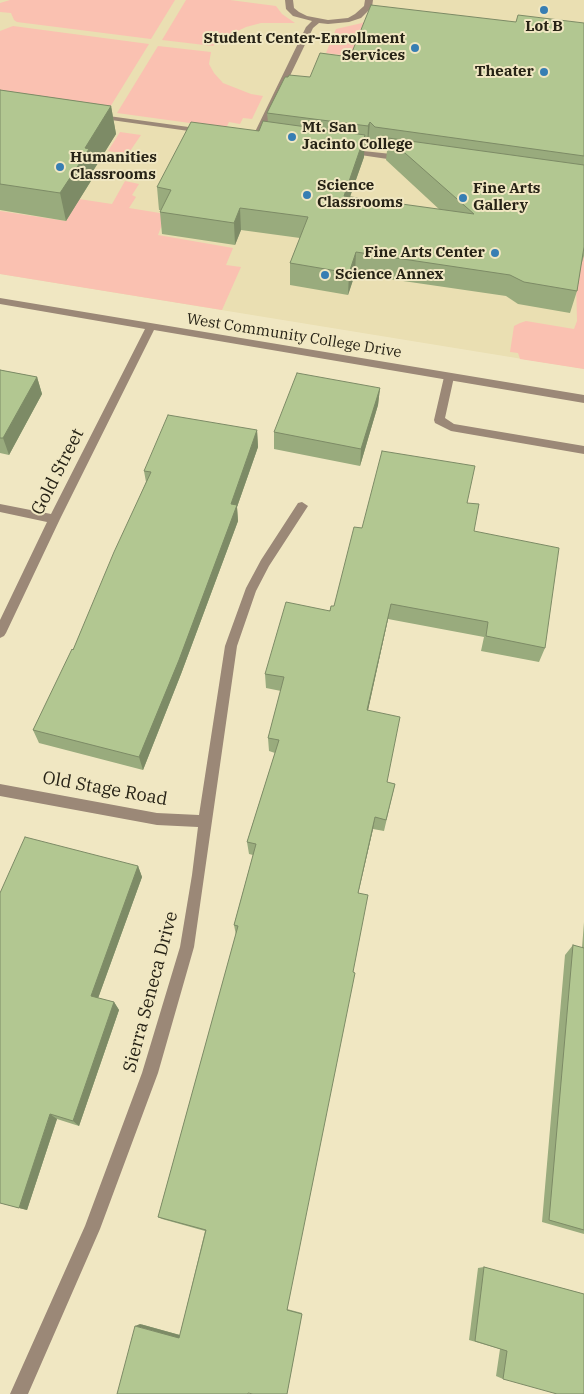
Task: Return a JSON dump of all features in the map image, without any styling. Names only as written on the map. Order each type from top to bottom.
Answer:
[{"type":"street","points":[[288,0],[290,9],[296,14],[316,21],[349,20],[358,16],[369,3],[378,8]]},
{"type":"street","points":[[256,138],[310,27],[316,21]]},
{"type":"street","points":[[91,115],[209,132]]},
{"type":"street","points":[[246,137],[265,139]]},
{"type":"street","points":[[342,150],[409,159]]},
{"type":"street","name":"West Community College Drive","points":[[0,302],[584,399]]},
{"type":"street","name":"Gold Street","points":[[0,633],[54,518],[151,327]]},
{"type":"street","points":[[449,377],[439,420],[451,428],[584,450]]},
{"type":"street","name":"Sierra Seneca Drive","points":[[19,1394],[92,1229],[150,1072],[187,947],[231,646],[250,591],[265,563],[302,506]]},
{"type":"street","points":[[0,508],[54,518]]},
{"type":"street","name":"Old Stage Road","points":[[0,790],[157,819],[205,821]]},
{"type":"shaded area","name":"Mt. San Jacinto College","points":[[0,0],[584,0],[584,369],[0,274]]},
{"type":"shaded area","points":[[10,0],[175,0],[151,39],[17,22],[11,13],[0,12],[0,3]]},
{"type":"shaded area","points":[[186,0],[230,0],[276,6],[282,14],[295,23],[261,23],[246,27],[221,39],[213,46],[162,40]]},
{"type":"shaded area","points":[[369,19],[358,57],[326,53],[336,29],[362,23]]},
{"type":"shaded area","points":[[13,26],[149,44],[107,112],[0,97],[0,31]]},
{"type":"shaded area","points":[[158,46],[211,52],[209,64],[223,83],[251,94],[263,96],[252,119],[243,118],[240,124],[229,122],[226,128],[117,113]]},
{"type":"shaded area","points":[[120,132],[141,135],[128,154],[108,151]]},
{"type":"shaded area","points":[[125,181],[139,184],[132,195],[136,197],[129,208],[166,214],[158,235],[233,248],[226,265],[241,267],[222,310],[0,274],[0,211],[66,221],[79,199],[112,204]]},
{"type":"shaded area","points":[[584,249],[584,369],[520,359],[518,353],[510,352],[514,326],[526,321],[574,329],[577,321],[576,278]]},
{"type":"building","points":[[371,5],[516,22],[518,15],[584,23],[584,156],[375,127],[370,122],[368,126],[267,113],[285,77],[289,75],[310,77],[320,53],[350,57]]},
{"type":"building","points":[[0,90],[111,106],[85,148],[89,149],[60,193],[0,184]]},
{"type":"building","points":[[263,121],[365,135],[344,196],[474,214],[388,138],[584,165],[584,247],[577,291],[524,282],[510,275],[356,252],[349,273],[290,263],[308,217],[240,208],[234,223],[160,212],[171,190],[157,187],[191,122],[259,131]]},
{"type":"building","points":[[0,370],[37,377],[3,438],[0,438]]},
{"type":"building","points":[[297,373],[380,388],[361,449],[274,432]]},
{"type":"building","points":[[168,415],[257,430],[231,504],[237,505],[179,660],[139,757],[33,730],[73,650],[114,552],[151,472],[144,471]]},
{"type":"building","points":[[382,451],[475,466],[467,503],[479,504],[474,531],[559,548],[545,648],[486,636],[488,622],[391,604],[367,710],[400,717],[387,782],[395,784],[386,820],[375,817],[358,893],[368,895],[353,972],[355,973],[287,1310],[302,1314],[287,1394],[117,1394],[135,1326],[179,1338],[206,1230],[158,1217],[238,926],[234,925],[256,844],[247,842],[279,740],[268,738],[284,677],[265,674],[286,602],[330,611],[331,606],[334,606],[354,527],[362,528]]},
{"type":"building","points":[[25,837],[138,866],[91,996],[114,1002],[73,1121],[50,1114],[19,1208],[0,1203],[0,893]]},
{"type":"building","points":[[573,945],[584,948],[584,1230],[549,1220]]},
{"type":"building","points":[[484,1267],[584,1294],[584,1394],[557,1394],[503,1379],[507,1351],[475,1341]]},
{"type":"place","name":"Lot B","points":[[544,10]]},
{"type":"place","name":"Student Center-Enrollment Services","points":[[415,48]]},
{"type":"place","name":"Theater","points":[[544,72]]},
{"type":"place","name":"Mt. San Jacinto College","points":[[292,137]]},
{"type":"place","name":"Humanities Classrooms","points":[[60,167]]},
{"type":"place","name":"Science Classrooms","points":[[307,195]]},
{"type":"place","name":"Fine Arts Gallery","points":[[463,198]]},
{"type":"place","name":"Fine Arts Center","points":[[495,253]]},
{"type":"place","name":"Science Annex","points":[[325,275]]}]
